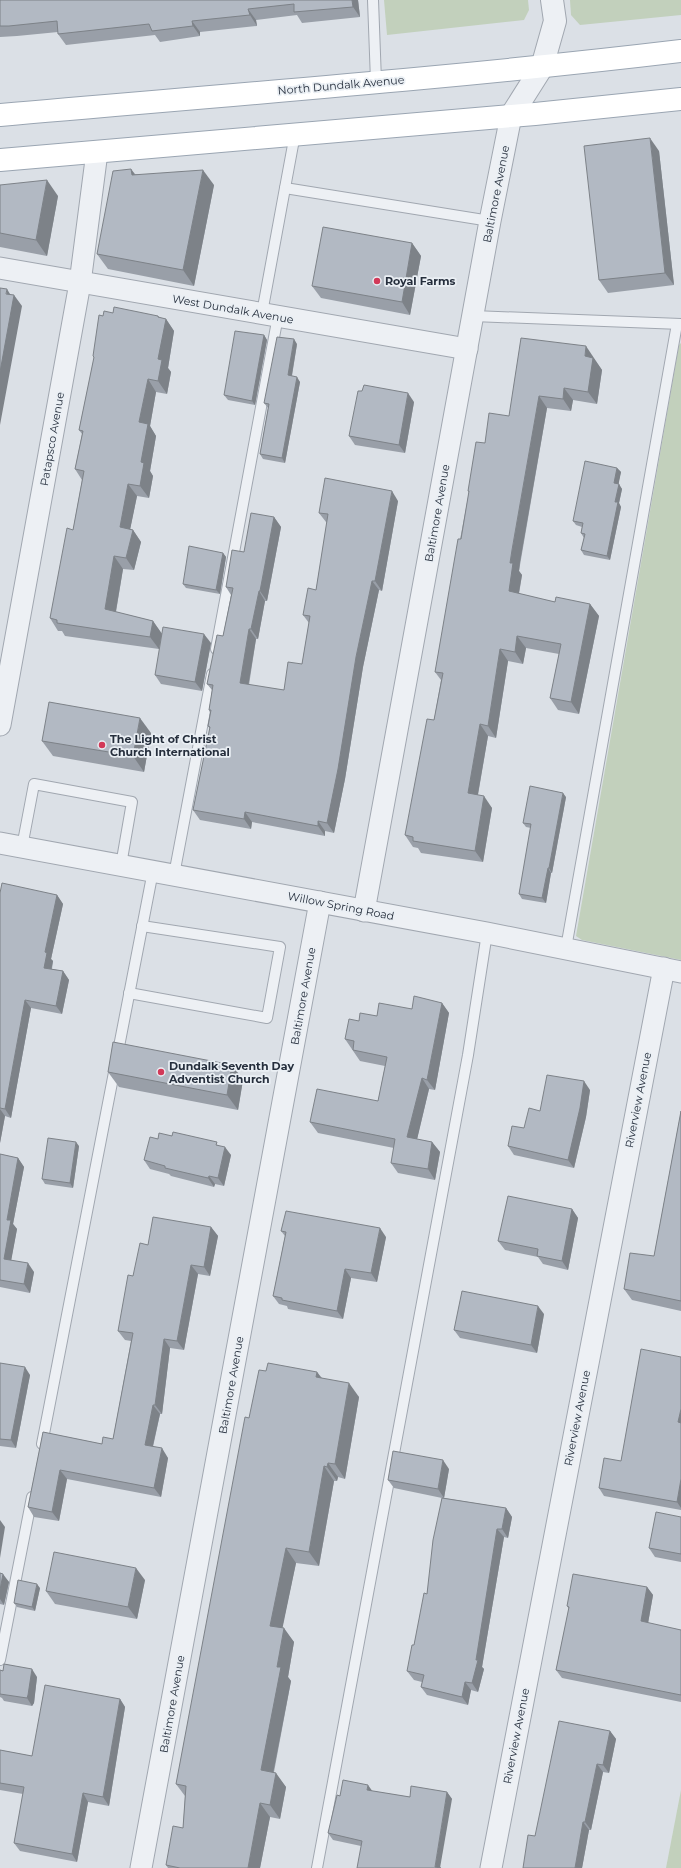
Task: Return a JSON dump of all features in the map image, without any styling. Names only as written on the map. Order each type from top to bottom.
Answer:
[{"type":"main road","name":"North Dundalk Avenue","points":[[0,114],[146,103],[542,67],[681,51]]},
{"type":"main road","points":[[0,160],[680,102]]},
{"type":"street","points":[[511,116],[542,67],[554,21],[552,0]]},
{"type":"street","name":"Baltimore Avenue","points":[[364,911],[490,221],[511,116]]},
{"type":"street","name":"Patapsco Avenue","points":[[0,725],[80,283],[97,152]]},
{"type":"street","name":"West Dundalk Avenue","points":[[0,268],[467,349]]},
{"type":"street","name":"Willow Spring Road","points":[[0,843],[487,933],[672,970]]},
{"type":"street","name":"Baltimore Avenue","points":[[142,1868],[320,902]]},
{"type":"street","name":"Riverview Avenue","points":[[491,1868],[672,970]]},
{"type":"lane","points":[[373,0],[376,81]]},
{"type":"lane","points":[[174,875],[270,315],[285,188],[295,134]]},
{"type":"lane","points":[[285,188],[490,221]]},
{"type":"lane","points":[[473,316],[679,324],[566,948]]},
{"type":"lane","points":[[22,847],[34,784],[132,802],[121,865]]},
{"type":"lane","points":[[40,1456],[153,871]]},
{"type":"lane","points":[[129,993],[267,1018],[280,947],[142,926]]},
{"type":"lane","points":[[317,1868],[468,1055],[487,933]]},
{"type":"lane","points":[[0,1660],[33,1488]]},
{"type":"green space","points":[[384,0],[528,0],[529,10],[524,20],[387,35]]},
{"type":"green space","points":[[570,0],[681,0],[681,15],[580,25],[571,15]]},
{"type":"green space","points":[[681,343],[681,960],[582,940],[576,936],[679,345]]},
{"type":"green space","points":[[681,1790],[681,1868],[666,1868]]},
{"type":"building","points":[[0,0],[352,0],[353,7],[294,12],[294,4],[248,9],[250,15],[192,21],[193,26],[152,31],[149,24],[58,34],[57,21],[0,26]]},
{"type":"building","points":[[650,138],[665,273],[599,280],[584,146]]},
{"type":"building","points":[[131,169],[132,175],[203,170],[183,270],[97,254],[113,171]]},
{"type":"building","points":[[47,180],[36,240],[0,233],[0,185]]},
{"type":"building","name":"Royal Farms","points":[[323,227],[412,243],[402,302],[312,286]]},
{"type":"building","points":[[0,288],[7,289],[6,294],[14,295],[0,372]]},
{"type":"building","points":[[114,307],[166,319],[158,359],[162,360],[158,381],[148,379],[139,422],[148,424],[141,462],[144,463],[140,486],[128,484],[120,527],[133,530],[126,558],[114,556],[105,609],[153,621],[150,637],[57,623],[57,620],[50,618],[67,528],[73,530],[84,471],[75,469],[83,431],[79,430],[94,357],[99,315],[103,316],[104,311],[113,313]]},
{"type":"building","points":[[235,331],[264,335],[252,401],[224,395]]},
{"type":"building","points":[[277,337],[294,339],[288,375],[297,377],[282,458],[260,454],[269,404],[264,403]]},
{"type":"building","points":[[521,338],[586,346],[585,356],[593,358],[588,392],[564,388],[563,399],[539,396],[510,563],[513,563],[509,591],[555,602],[556,597],[590,604],[571,702],[550,698],[561,644],[517,636],[515,652],[500,649],[488,726],[480,724],[468,793],[484,796],[475,851],[413,841],[413,837],[405,835],[427,719],[434,720],[443,673],[435,672],[458,539],[461,539],[476,442],[485,443],[489,413],[509,416]]},
{"type":"building","points":[[364,385],[408,393],[399,445],[349,436],[358,391],[362,391]]},
{"type":"building","points":[[585,461],[617,468],[614,483],[619,484],[615,502],[618,502],[607,556],[581,550],[585,534],[581,533],[583,523],[573,521]]},
{"type":"building","points":[[325,478],[392,491],[375,581],[372,581],[356,657],[338,769],[327,823],[318,821],[318,826],[245,812],[244,819],[193,810],[210,727],[208,726],[211,710],[209,710],[213,685],[207,684],[217,635],[223,636],[233,588],[226,587],[232,550],[244,552],[251,513],[274,517],[260,591],[251,629],[249,629],[240,683],[284,690],[288,662],[302,664],[310,616],[303,615],[308,588],[316,590],[328,514],[319,513]]},
{"type":"building","points":[[189,546],[223,553],[216,590],[183,584]]},
{"type":"building","points":[[163,627],[204,634],[195,682],[155,675]]},
{"type":"building","points":[[49,702],[140,718],[133,756],[42,741]]},
{"type":"building","points":[[530,786],[563,793],[542,898],[519,894],[531,824],[523,823]]},
{"type":"building","points":[[2,883],[57,895],[45,952],[47,953],[44,968],[63,971],[56,1006],[25,1000],[5,1109],[0,1108],[0,893]]},
{"type":"building","points":[[414,996],[442,1003],[427,1080],[422,1078],[407,1137],[432,1142],[428,1169],[391,1163],[395,1139],[310,1122],[317,1089],[378,1101],[387,1057],[353,1050],[354,1041],[345,1039],[349,1019],[359,1021],[360,1013],[377,1016],[379,1003],[412,1009]]},
{"type":"building","points":[[113,1042],[232,1065],[227,1095],[108,1072]]},
{"type":"building","points":[[547,1075],[584,1081],[580,1108],[568,1160],[508,1146],[512,1126],[524,1128],[529,1108],[540,1111]]},
{"type":"building","points":[[681,1111],[681,1301],[624,1289],[630,1253],[654,1256]]},
{"type":"building","points":[[173,1132],[217,1142],[216,1145],[225,1147],[218,1178],[209,1176],[208,1178],[165,1168],[165,1166],[144,1160],[150,1137],[158,1139],[159,1133],[172,1136]]},
{"type":"building","points":[[48,1138],[76,1142],[70,1183],[42,1179]]},
{"type":"building","points":[[0,1154],[18,1158],[7,1220],[11,1220],[4,1259],[28,1263],[24,1284],[0,1280]]},
{"type":"building","points":[[508,1196],[572,1209],[562,1261],[537,1256],[538,1249],[498,1241]]},
{"type":"building","points":[[286,1211],[380,1228],[371,1273],[345,1269],[337,1311],[282,1300],[282,1298],[273,1296],[286,1232],[281,1231]]},
{"type":"building","points":[[153,1217],[211,1227],[204,1267],[191,1265],[177,1341],[164,1339],[155,1405],[153,1405],[145,1445],[162,1448],[154,1488],[60,1470],[52,1512],[28,1507],[43,1432],[102,1444],[103,1437],[113,1439],[133,1333],[118,1331],[128,1275],[133,1276],[140,1243],[148,1245]]},
{"type":"building","points":[[462,1291],[538,1306],[531,1345],[454,1330]]},
{"type":"building","points":[[641,1349],[681,1357],[681,1409],[678,1422],[681,1423],[681,1479],[677,1502],[599,1488],[604,1458],[621,1461]]},
{"type":"building","points":[[0,1363],[25,1367],[11,1440],[0,1439]]},
{"type":"building","points":[[268,1363],[317,1372],[316,1377],[349,1383],[335,1464],[328,1463],[327,1467],[324,1466],[309,1552],[286,1548],[270,1626],[284,1628],[277,1667],[281,1667],[261,1770],[276,1773],[270,1805],[260,1803],[248,1868],[180,1868],[166,1865],[173,1826],[183,1828],[186,1786],[176,1784],[245,1417],[249,1418],[259,1370],[266,1371]]},
{"type":"building","points":[[393,1451],[443,1460],[438,1489],[388,1480]]},
{"type":"building","points":[[442,1498],[506,1508],[502,1529],[497,1529],[476,1660],[478,1660],[472,1683],[465,1682],[462,1697],[421,1687],[424,1675],[407,1671],[412,1645],[414,1645],[424,1593],[427,1594],[433,1540]]},
{"type":"building","points":[[656,1512],[681,1517],[681,1554],[649,1548]]},
{"type":"building","points":[[54,1552],[136,1568],[128,1607],[46,1591]]},
{"type":"building","points":[[0,1573],[3,1574],[0,1590]]},
{"type":"building","points":[[573,1574],[647,1587],[641,1621],[681,1630],[681,1695],[556,1670],[569,1607],[567,1606]]},
{"type":"building","points":[[18,1580],[37,1584],[32,1607],[14,1603]]},
{"type":"building","points":[[4,1664],[32,1669],[27,1698],[0,1694],[0,1670],[3,1671]]},
{"type":"building","points":[[45,1685],[120,1699],[103,1797],[83,1793],[72,1854],[14,1843],[24,1787],[0,1783],[0,1750],[32,1756]]},
{"type":"building","points":[[559,1721],[610,1731],[603,1765],[597,1764],[585,1822],[583,1822],[575,1868],[523,1868],[528,1835],[535,1836]]},
{"type":"building","points":[[343,1780],[368,1785],[367,1790],[410,1797],[411,1786],[447,1792],[435,1867],[441,1868],[357,1868],[362,1841],[328,1833],[337,1795],[340,1796]]},
{"type":"place","name":"Royal Farms","points":[[377,281]]},
{"type":"place","name":"The Light of Christ Church International","points":[[102,745]]},
{"type":"place","name":"Dundalk Seventh Day Adventist Church","points":[[161,1072]]}]
